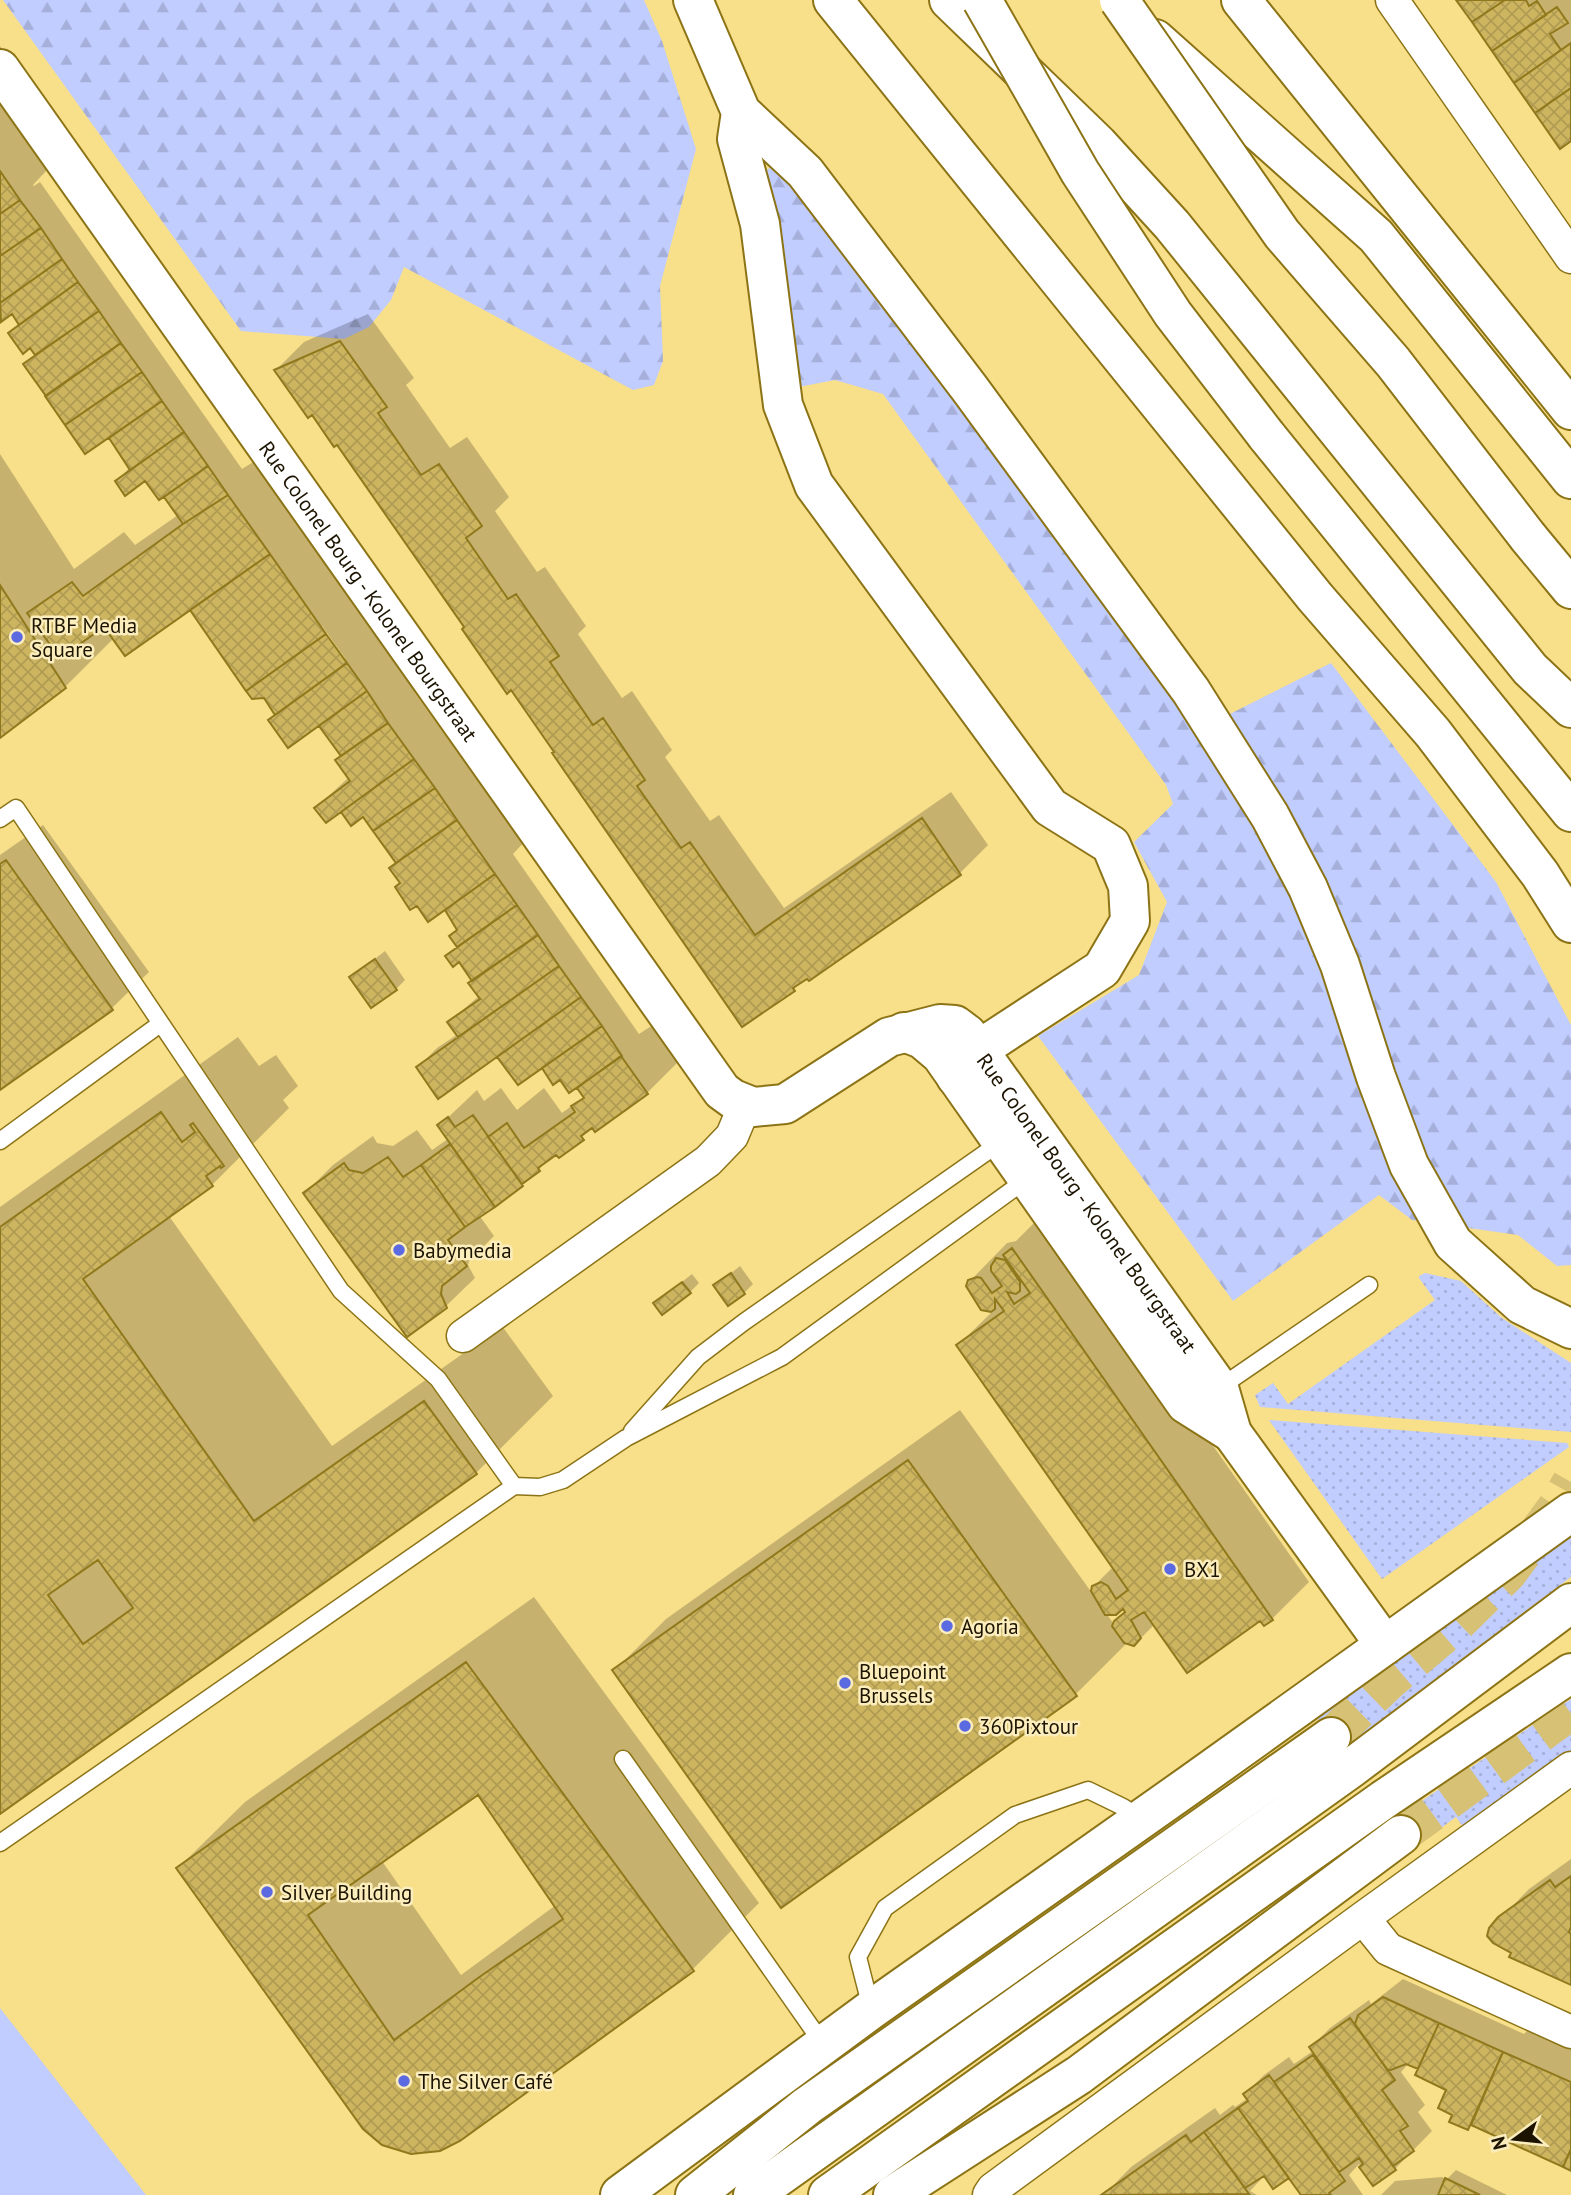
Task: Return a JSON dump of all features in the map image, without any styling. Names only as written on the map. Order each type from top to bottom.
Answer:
[{"type":"main road","points":[[693,0],[741,112],[805,172],[970,389],[1191,691],[1270,816],[1308,888],[1339,965],[1409,1165],[1453,1243],[1522,1305],[1565,1331]]},
{"type":"main road","points":[[833,0],[1315,597],[1433,733],[1541,874],[1571,923]]},
{"type":"main road","points":[[949,0],[1098,144],[1172,225],[1530,669],[1571,708]]},
{"type":"main road","points":[[982,0],[1080,172],[1173,314],[1266,435],[1571,812]]},
{"type":"main road","points":[[1107,0],[1154,38],[1376,236],[1571,480]]},
{"type":"main road","points":[[1119,0],[1282,234],[1393,362],[1571,589]]},
{"type":"main road","points":[[1241,0],[1571,410]]},
{"type":"main road","name":"Rue Colonel Bourg - Kolonel Bourgstraat","points":[[0,69],[722,1091],[745,1105],[763,1107],[785,1104],[889,1037],[940,1024],[956,1026],[967,1034],[967,1063],[1002,1142],[1027,1179],[1186,1404],[1232,1433]]},
{"type":"main road","points":[[741,112],[737,139],[760,224],[783,405],[814,485],[1050,807],[1111,845],[1128,886],[1130,921],[1102,968],[967,1063]]},
{"type":"main road","name":"Rue Colonel Bourg - Kolonel Bourgstraat","points":[[967,1063],[1073,1183],[1219,1388],[1232,1433],[1385,1645]]},
{"type":"main road","points":[[620,2195],[823,2044],[1571,1511]]},
{"type":"main road","points":[[753,2195],[1350,1769],[1571,1603]]},
{"type":"main road","points":[[828,2195],[1383,1800],[1571,1674]]},
{"type":"main road","points":[[695,2195],[807,2106],[1332,1737]]},
{"type":"main road","points":[[893,2195],[1079,2075],[1401,1835]]},
{"type":"street","points":[[1392,0],[1571,257]]},
{"type":"street","points":[[463,1336],[708,1161],[732,1136],[745,1105]]},
{"type":"street","points":[[991,2192],[1571,1768]]},
{"type":"street","points":[[1363,1918],[1388,1949],[1571,2032]]},
{"type":"lane","points":[[0,819],[16,808],[341,1291],[438,1379],[514,1486]]},
{"type":"lane","points":[[0,1141],[160,1024]]},
{"type":"lane","points":[[626,1438],[698,1357],[1002,1142],[1073,1183]]},
{"type":"lane","points":[[0,1843],[514,1486],[540,1487],[563,1480],[626,1438],[782,1357],[1027,1179]]},
{"type":"lane","points":[[1219,1388],[1369,1285]]},
{"type":"lane","points":[[623,1759],[823,2044]]},
{"type":"lane","points":[[872,2009],[858,1957],[885,1908],[1015,1815],[1088,1790],[1142,1819]]},
{"type":"green space","points":[[3,0],[644,0],[662,41],[696,149],[660,286],[663,361],[654,385],[633,390],[404,267],[391,300],[369,327],[344,339],[241,331]]},
{"type":"green space","points":[[776,165],[1212,723],[1331,663],[1496,882],[1571,1025],[1571,1265],[1557,1266],[1518,1235],[1412,1220],[1379,1195],[1233,1301],[1038,1036],[1139,975],[1167,902],[1134,842],[1173,804],[1166,785],[883,394],[835,380],[793,388],[760,173]]},
{"type":"green space","points":[[1425,1273],[1461,1281],[1502,1318],[1571,1363],[1571,1432],[1260,1407],[1255,1395],[1273,1383],[1288,1404],[1435,1300],[1419,1278]]},
{"type":"green space","points":[[1269,1420],[1567,1443],[1569,1447],[1382,1579]]},
{"type":"green space","points":[[1571,1529],[1571,1577],[1341,1750],[1313,1712]]},
{"type":"green space","points":[[1571,1699],[1571,1752],[1466,1831],[1456,1817],[1411,1850],[1391,1822]]},
{"type":"green space","points":[[0,2008],[146,2195],[0,2195]]},
{"type":"building","points":[[1456,0],[1505,0],[1472,22]]},
{"type":"building","points":[[1505,0],[1526,0],[1529,6],[1537,1],[1546,15],[1492,51],[1472,22]]},
{"type":"building","points":[[1557,7],[1568,23],[1550,34],[1561,50],[1514,83],[1492,51]]},
{"type":"building","points":[[1571,43],[1571,88],[1535,113],[1514,83]]},
{"type":"building","points":[[1571,88],[1571,141],[1560,149],[1535,113]]},
{"type":"building","points":[[0,171],[20,200],[0,214]]},
{"type":"building","points":[[20,200],[41,228],[0,256],[0,214]]},
{"type":"building","points":[[41,228],[62,259],[0,303],[0,256]]},
{"type":"building","points":[[62,259],[78,282],[19,325],[12,314],[1,322],[0,303]]},
{"type":"building","points":[[78,282],[99,311],[35,355],[30,348],[23,354],[8,333]]},
{"type":"building","points":[[99,311],[121,343],[46,396],[23,364]]},
{"type":"building","points":[[340,341],[387,407],[378,413],[421,475],[439,464],[482,526],[466,538],[508,599],[516,594],[559,656],[550,662],[593,725],[603,718],[645,780],[637,786],[681,848],[690,842],[755,935],[922,818],[961,875],[809,981],[807,979],[793,988],[795,991],[742,1027],[511,690],[507,694],[462,629],[464,627],[337,445],[334,447],[312,415],[308,418],[274,370]]},
{"type":"building","points":[[121,343],[142,372],[65,425],[45,396]]},
{"type":"building","points":[[142,372],[162,401],[85,454],[65,425]]},
{"type":"building","points":[[162,401],[184,432],[130,470],[109,438]]},
{"type":"building","points":[[184,432],[208,466],[159,500],[145,481],[125,496],[115,481]]},
{"type":"building","points":[[208,466],[228,495],[183,524],[164,497]]},
{"type":"building","points":[[228,495],[270,554],[125,656],[104,627],[60,658],[27,613],[72,582],[83,596]]},
{"type":"building","points":[[270,554],[326,634],[246,691],[190,610]]},
{"type":"building","name":"RTBF Media Square","points":[[0,585],[66,688],[0,738]]},
{"type":"building","points":[[326,634],[347,663],[275,715],[264,698],[252,699],[246,691]]},
{"type":"building","points":[[347,663],[367,691],[288,748],[268,720]]},
{"type":"building","points":[[367,691],[388,723],[341,756],[319,726]]},
{"type":"building","points":[[388,723],[414,759],[326,823],[314,808],[350,781],[335,760]]},
{"type":"building","points":[[414,759],[435,788],[373,831],[363,817],[351,826],[341,812]]},
{"type":"building","points":[[435,788],[457,820],[396,863],[373,831]]},
{"type":"building","points":[[457,820],[495,874],[428,922],[417,906],[410,910],[395,887],[400,883],[389,868]]},
{"type":"building","points":[[6,860],[113,1010],[0,1090],[0,864]]},
{"type":"building","points":[[495,874],[517,905],[457,947],[449,936],[457,930],[445,910]]},
{"type":"building","points":[[517,905],[538,935],[472,981],[459,962],[453,967],[445,956]]},
{"type":"building","points":[[538,935],[559,966],[458,1037],[447,1022],[480,999],[468,983]]},
{"type":"building","points":[[375,959],[397,990],[371,1008],[349,977]]},
{"type":"building","points":[[559,966],[581,997],[438,1099],[416,1067]]},
{"type":"building","points":[[581,997],[602,1026],[518,1085],[497,1057]]},
{"type":"building","points":[[602,1026],[622,1056],[569,1093],[560,1080],[553,1085],[542,1068]]},
{"type":"building","points":[[621,1056],[648,1094],[595,1132],[592,1128],[581,1136],[584,1140],[559,1158],[556,1155],[522,1184],[488,1137],[507,1123],[524,1148],[575,1112],[571,1106],[584,1098],[577,1088]]},
{"type":"building","points":[[161,1112],[182,1142],[195,1132],[190,1125],[193,1123],[224,1166],[206,1176],[213,1186],[83,1279],[254,1521],[424,1401],[477,1474],[0,1814],[0,1227]],"holes":[[[98,1560],[133,1608],[83,1644],[48,1595]]]},
{"type":"building","points":[[473,1115],[523,1186],[495,1207],[437,1125],[448,1117],[455,1127]]},
{"type":"building","points":[[450,1144],[495,1207],[465,1227],[421,1165]]},
{"type":"building","name":"Babymedia","points":[[388,1157],[403,1177],[421,1165],[465,1227],[448,1240],[467,1266],[442,1286],[441,1294],[447,1308],[407,1337],[303,1193],[344,1163],[349,1170],[363,1173]]},
{"type":"building","points":[[1012,1248],[1273,1620],[1264,1626],[1260,1621],[1187,1673],[1144,1612],[1131,1620],[1141,1638],[1134,1646],[1124,1643],[1112,1626],[1125,1612],[1123,1609],[1116,1615],[1105,1615],[1091,1591],[1092,1586],[1101,1582],[1108,1586],[1116,1599],[1128,1590],[956,1345],[1004,1311],[995,1299],[995,1309],[991,1312],[981,1310],[966,1286],[968,1280],[977,1277],[981,1278],[992,1293],[1002,1286],[991,1271],[996,1258],[1005,1260],[1020,1282],[1020,1291],[1016,1294],[1007,1292],[1014,1304],[1030,1293],[1003,1255]]},
{"type":"building","points":[[731,1273],[745,1294],[728,1306],[713,1285]]},
{"type":"building","points":[[682,1282],[691,1293],[662,1315],[653,1303]]},
{"type":"building","name":"Bluepoint Brussels","points":[[908,1460],[1077,1696],[781,1908],[612,1670]]},
{"type":"building","name":"Silver Building","points":[[466,1662],[694,1971],[460,2141],[440,2151],[411,2154],[382,2145],[363,2129],[176,1868]],"holes":[[[478,1795],[563,1919],[394,2040],[308,1915]]]},
{"type":"building","points":[[1571,1876],[1571,1985],[1509,1957],[1511,1953],[1493,1943],[1487,1936],[1489,1928],[1498,1917],[1550,1880],[1555,1887]]},
{"type":"building","points":[[1383,1997],[1439,2023],[1418,2069],[1406,2064],[1388,2071],[1355,2024],[1358,2015]]},
{"type":"building","points":[[1350,2018],[1395,2080],[1382,2090],[1408,2126],[1400,2131],[1414,2151],[1393,2166],[1309,2047]]},
{"type":"building","points":[[1439,2023],[1503,2052],[1468,2130],[1449,2122],[1452,2115],[1438,2108],[1446,2090],[1415,2075]]},
{"type":"building","points":[[1503,2052],[1571,2082],[1571,2149],[1563,2167],[1471,2125]]},
{"type":"building","points":[[1313,2055],[1396,2170],[1373,2186],[1359,2167],[1363,2164],[1359,2158],[1339,2172],[1274,2082]]},
{"type":"building","points":[[1269,2075],[1345,2181],[1329,2193],[1331,2195],[1301,2195],[1238,2108],[1248,2101],[1243,2094]]},
{"type":"building","points":[[1238,2108],[1289,2178],[1273,2189],[1264,2176],[1245,2188],[1204,2132]]},
{"type":"building","points":[[1204,2132],[1249,2194],[1101,2195],[1186,2135],[1191,2142]]},
{"type":"building","points":[[1571,2149],[1571,2171],[1563,2167]]},
{"type":"building","points":[[1445,2178],[1480,2195],[1438,2195]]},
{"type":"tunnel","points":[[1331,1737],[1388,1682],[1453,1627],[1508,1573],[1558,1505],[1571,1482]]},
{"type":"tunnel","points":[[1401,1835],[1571,1711]]},
{"type":"place","name":"RTBF Media Square","points":[[17,637]]},
{"type":"place","name":"Babymedia","points":[[399,1250]]},
{"type":"place","name":"BX1","points":[[1170,1569]]},
{"type":"place","name":"Agoria","points":[[947,1626]]},
{"type":"place","name":"Bluepoint Brussels","points":[[845,1683]]},
{"type":"place","name":"360Pixtour","points":[[965,1726]]},
{"type":"place","name":"Silver Building","points":[[267,1892]]},
{"type":"place","name":"The Silver Café","points":[[404,2081]]}]
